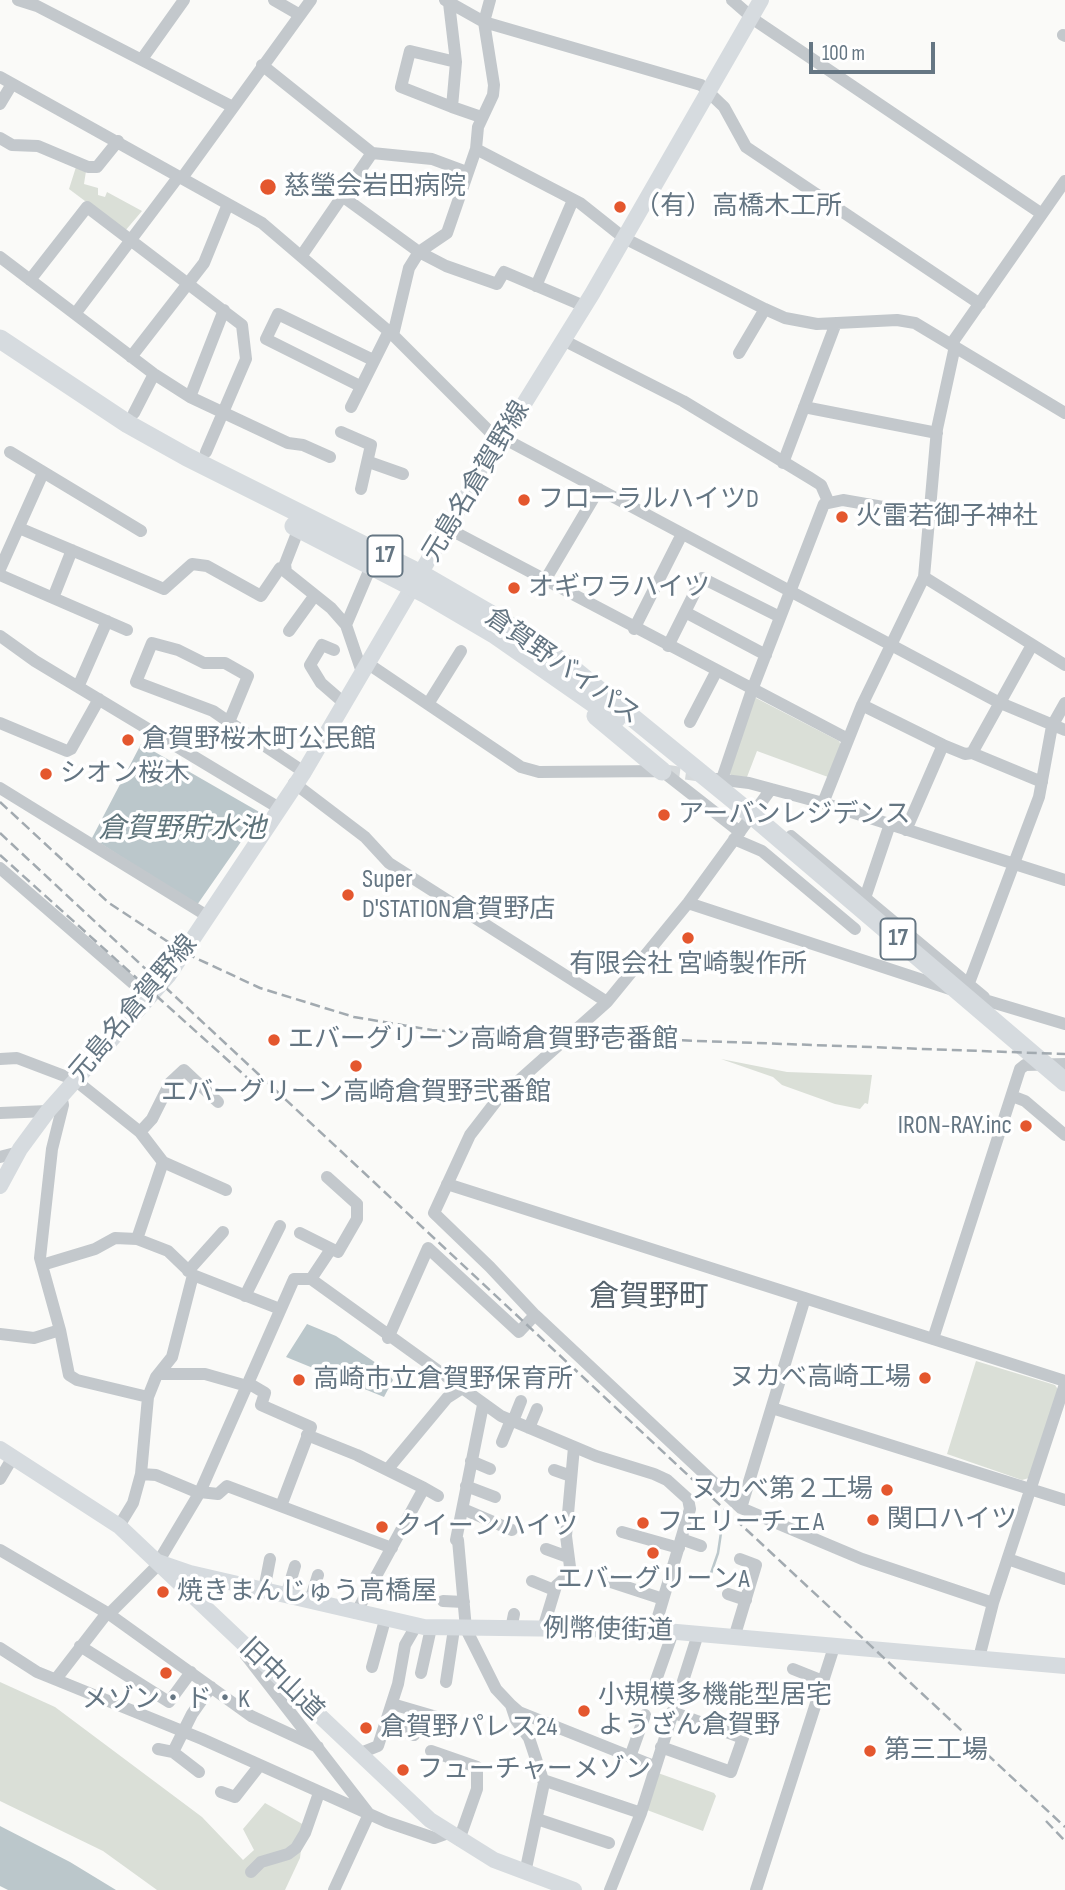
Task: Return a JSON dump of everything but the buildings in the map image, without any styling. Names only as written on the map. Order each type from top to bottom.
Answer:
[{"type":"highway","name":"倉賀野バイパス","points":[[0,339],[69,387],[187,457],[416,581]]},
{"type":"highway","name":"倉賀野バイパス","points":[[0,355],[121,435],[299,528],[504,622],[744,822],[1054,1072],[1065,1098]]},
{"type":"highway","points":[[665,771],[569,695],[568,674],[594,673],[719,779]]},
{"type":"main road","name":"元島名倉賀野線","points":[[0,1186],[19,1152],[48,1111],[150,998],[209,917],[299,778],[447,528],[584,306],[761,0]]},
{"type":"main road","points":[[6,1453],[119,1526],[158,1562]]},
{"type":"main road","name":"例幣使街道","points":[[158,1562],[188,1581],[264,1590],[423,1627],[460,1629],[512,1621],[542,1629],[654,1630],[1065,1666]]},
{"type":"main road","name":"旧中山道","points":[[188,1581],[250,1649],[412,1805],[454,1836],[525,1873],[575,1890]]},
{"type":"street","points":[[18,0],[142,59],[233,107]]},
{"type":"street","points":[[142,59],[184,0]]},
{"type":"street","points":[[274,0],[300,15]]},
{"type":"street","points":[[75,314],[181,177],[311,0]]},
{"type":"street","points":[[351,407],[373,360],[391,333],[402,287],[419,252],[447,233],[476,149],[481,117],[493,95],[494,85],[484,22],[490,0]]},
{"type":"street","points":[[732,0],[751,17],[1042,214]]},
{"type":"street","points":[[447,2],[484,22],[695,83],[709,90],[724,107],[746,146],[980,304]]},
{"type":"street","points":[[447,2],[456,62],[452,107]]},
{"type":"street","points":[[456,62],[410,51],[401,87],[481,117]]},
{"type":"street","points":[[262,65],[372,153],[432,159],[467,172]]},
{"type":"street","points":[[0,77],[262,223],[391,333],[502,440],[999,702],[1065,730]]},
{"type":"street","points":[[0,104],[12,84]]},
{"type":"street","points":[[0,138],[12,145],[38,146],[88,167],[97,167],[118,141]]},
{"type":"street","points":[[476,149],[573,200],[624,237],[765,309],[801,322],[897,320],[915,323],[1063,407]]},
{"type":"street","points":[[302,255],[372,153]]},
{"type":"street","points":[[823,803],[889,644],[924,577],[937,433],[954,344],[1042,214],[1060,199],[1065,181]]},
{"type":"street","points":[[342,196],[419,252],[446,266],[497,284],[504,272],[584,306]]},
{"type":"street","points":[[536,286],[573,200]]},
{"type":"street","points":[[131,358],[204,262],[228,204]]},
{"type":"street","points":[[30,281],[86,207],[242,325],[246,359],[206,453]]},
{"type":"street","points":[[0,257],[131,358],[190,397],[288,443],[303,444],[330,457]]},
{"type":"street","points":[[739,353],[765,309]]},
{"type":"street","points":[[190,397],[224,310]]},
{"type":"street","points":[[360,386],[266,339],[278,314],[373,360]]},
{"type":"street","points":[[783,463],[836,323]]},
{"type":"street","points":[[563,340],[683,401],[821,485],[828,501]]},
{"type":"street","points":[[134,412],[154,374]]},
{"type":"street","points":[[804,407],[937,433]]},
{"type":"street","points":[[341,432],[371,444],[361,489]]},
{"type":"street","points":[[10,452],[141,531]]},
{"type":"street","points":[[369,462],[403,474]]},
{"type":"street","points":[[0,569],[43,473]]},
{"type":"street","points":[[544,582],[599,489]]},
{"type":"street","points":[[929,522],[883,507],[843,499],[824,504],[719,779],[823,803],[1065,880]]},
{"type":"street","points":[[19,528],[164,589],[192,564],[207,566],[261,596],[280,568],[284,568]]},
{"type":"street","points":[[284,568],[299,528]]},
{"type":"street","points":[[447,528],[544,582],[848,739]]},
{"type":"street","points":[[634,629],[682,534]]},
{"type":"street","points":[[52,598],[72,550]]},
{"type":"street","points":[[284,568],[346,625],[365,667],[505,753],[521,767],[539,772],[665,771],[865,898],[990,1002]]},
{"type":"street","points":[[346,625],[369,571]]},
{"type":"street","points":[[0,575],[127,630]]},
{"type":"street","points":[[924,577],[1065,665]]},
{"type":"street","points":[[668,646],[702,578],[780,617]]},
{"type":"street","points":[[289,631],[315,595]]},
{"type":"street","points":[[685,612],[766,655]]},
{"type":"street","points":[[78,687],[107,621]]},
{"type":"street","points":[[0,636],[78,687],[279,808]]},
{"type":"street","points":[[229,722],[247,676],[225,663],[204,663],[178,650],[152,643],[136,682],[213,711],[299,778],[365,837],[389,863],[607,1002]]},
{"type":"street","points":[[334,650],[322,645],[310,665],[321,683],[344,703]]},
{"type":"street","points":[[972,754],[1032,645]]},
{"type":"street","points":[[428,704],[461,651]]},
{"type":"street","points":[[690,722],[716,672]]},
{"type":"street","points":[[0,723],[66,751],[71,749],[99,699]]},
{"type":"street","points":[[969,983],[1015,864],[1042,782],[1052,726],[1065,703]]},
{"type":"street","points":[[862,705],[943,745],[1042,782]]},
{"type":"street","points":[[906,830],[943,745]]},
{"type":"street","points":[[0,788],[209,917]]},
{"type":"street","points":[[771,789],[744,822],[688,903],[607,1002],[497,1100],[470,1135],[434,1213],[491,1267],[535,1315],[741,1508],[862,1559],[993,1604]]},
{"type":"street","points":[[744,822],[762,851],[855,929]]},
{"type":"street","points":[[865,898],[890,824]]},
{"type":"street","points":[[0,868],[150,998]]},
{"type":"street","points":[[688,903],[1065,1024]]},
{"type":"street","points":[[0,1059],[17,1058],[75,1080],[140,1132],[163,1162],[226,1190]]},
{"type":"street","points":[[933,1339],[1020,1069],[1025,1065],[1054,1072]]},
{"type":"street","points":[[140,1132],[152,1119],[170,1083],[184,1070],[218,1102]]},
{"type":"street","points":[[61,1095],[63,1105],[52,1149],[40,1258],[72,1378],[148,1397]]},
{"type":"street","points":[[1012,1096],[1025,1101],[1065,1135]]},
{"type":"street","points":[[0,1113],[48,1111]]},
{"type":"street","points":[[0,1157],[19,1152]]},
{"type":"street","points":[[137,1239],[163,1162]]},
{"type":"street","points":[[300,1233],[338,1252],[359,1210],[327,1177]]},
{"type":"street","points":[[447,1184],[1065,1383],[993,1604],[979,1658]]},
{"type":"street","points":[[245,1296],[280,1226]]},
{"type":"street","points":[[119,1526],[133,1503],[141,1474],[148,1397],[156,1377],[169,1363],[181,1331],[191,1273],[223,1232]]},
{"type":"street","points":[[42,1265],[95,1249],[115,1238],[137,1239],[168,1251],[191,1273],[280,1309]]},
{"type":"street","points":[[388,1338],[428,1248],[519,1332],[535,1315]]},
{"type":"street","points":[[311,1279],[331,1249]]},
{"type":"street","points":[[56,1679],[80,1646],[158,1562],[199,1493],[294,1279],[311,1279],[483,1405],[574,1447],[667,1480],[691,1504],[654,1630]]},
{"type":"street","points":[[741,1508],[805,1298]]},
{"type":"street","points":[[0,1334],[34,1338],[60,1329]]},
{"type":"street","points":[[161,1374],[205,1374],[247,1385],[265,1393],[261,1405],[311,1427],[281,1506]]},
{"type":"street","points":[[387,1470],[447,1398],[461,1389]]},
{"type":"street","points":[[502,1442],[521,1401]]},
{"type":"street","points":[[446,1682],[464,1602],[456,1539],[483,1405]]},
{"type":"street","points":[[772,1408],[1065,1500]]},
{"type":"street","points":[[529,1428],[537,1409]]},
{"type":"street","points":[[307,1435],[438,1496]]},
{"type":"street","points":[[542,1629],[554,1590],[570,1567],[566,1536],[574,1447]]},
{"type":"street","points":[[0,1479],[6,1453]]},
{"type":"street","points":[[471,1461],[490,1469]]},
{"type":"street","points":[[554,1470],[571,1476]]},
{"type":"street","points":[[141,1474],[156,1475],[199,1493],[218,1494],[227,1486],[392,1548]]},
{"type":"street","points":[[466,1486],[495,1497]]},
{"type":"street","points":[[356,1613],[424,1488]]},
{"type":"street","points":[[463,1509],[512,1530]]},
{"type":"street","points":[[622,1532],[701,1546]]},
{"type":"street","points":[[546,1549],[568,1557]]},
{"type":"street","points":[[0,1550],[108,1614],[251,1716],[318,1747]]},
{"type":"street","points":[[264,1590],[270,1559]]},
{"type":"street","points":[[733,1638],[756,1565],[740,1559]]},
{"type":"street","points":[[1008,1559],[1065,1579]]},
{"type":"street","points":[[286,1596],[295,1566]]},
{"type":"street","points":[[310,1601],[318,1575]]},
{"type":"street","points":[[532,1581],[554,1590]]},
{"type":"street","points":[[611,1582],[663,1600]]},
{"type":"street","points":[[728,1594],[746,1600]]},
{"type":"street","points":[[443,1601],[464,1602]]},
{"type":"street","points":[[372,1667],[385,1620]]},
{"type":"street","points":[[421,1673],[423,1627]]},
{"type":"street","points":[[358,1754],[378,1746],[392,1704],[405,1645],[423,1627]]},
{"type":"street","points":[[460,1629],[496,1689],[519,1712],[654,1766]]},
{"type":"street","points":[[654,1686],[673,1632]]},
{"type":"street","points":[[610,1890],[641,1813],[698,1634]]},
{"type":"street","points":[[80,1646],[169,1702],[191,1672]]},
{"type":"street","points":[[756,1890],[834,1647]]},
{"type":"street","points":[[0,1648],[37,1672],[184,1732],[369,1814],[434,1838],[454,1836],[477,1789],[477,1767],[431,1751]]},
{"type":"street","points":[[250,1649],[245,1654],[369,1814]]},
{"type":"street","points":[[793,1669],[822,1681]]},
{"type":"street","points":[[173,1752],[192,1714],[211,1687]]},
{"type":"street","points":[[392,1704],[440,1718]]},
{"type":"street","points":[[511,1706],[516,1720],[529,1738],[543,1780],[525,1873]]},
{"type":"street","points":[[661,1747],[731,1772],[743,1738],[672,1712]]},
{"type":"street","points":[[630,1757],[645,1715]]},
{"type":"street","points":[[385,1726],[414,1735]]},
{"type":"street","points":[[158,1749],[173,1752],[199,1772]]},
{"type":"street","points":[[221,1793],[235,1797],[260,1765]]},
{"type":"street","points":[[543,1780],[641,1813]]},
{"type":"street","points":[[251,1872],[261,1862],[288,1854],[296,1848],[319,1793]]},
{"type":"street","points":[[334,1890],[369,1814]]},
{"type":"street","points":[[537,1819],[609,1843]]},
{"type":"shaded area","points":[[76,167],[86,171],[84,184],[98,188],[98,195],[105,197],[107,192],[142,211],[125,231],[69,189]]},
{"type":"shaded area","points":[[754,697],[839,741],[841,745],[828,777],[757,751],[747,777],[732,776],[727,771]]},
{"type":"shaded area","points":[[721,1059],[787,1072],[872,1075],[868,1104],[865,1103],[860,1109],[835,1104],[782,1085],[773,1077]]},
{"type":"shaded area","points":[[976,1361],[1055,1385],[1059,1391],[1029,1478],[1022,1480],[947,1454]]},
{"type":"shaded area","points":[[0,1682],[55,1707],[202,1817],[243,1860],[254,1850],[243,1829],[265,1803],[304,1825],[300,1858],[285,1890],[157,1890],[103,1851],[0,1801]]},
{"type":"shaded area","points":[[658,1773],[714,1793],[716,1796],[703,1831],[647,1810]]},
{"type":"water","name":"倉賀野貯水池","points":[[141,744],[261,813],[197,905],[92,838]]},
{"type":"water","points":[[307,1324],[336,1336],[385,1369],[393,1380],[384,1397],[286,1357]]},
{"type":"water","points":[[0,1826],[70,1862],[116,1890],[8,1890],[0,1886]]},
{"type":"waterway","points":[[709,1579],[718,1553],[722,1526]]},
{"type":"tunnel","points":[[668,771],[703,776]]},
{"type":"railway","points":[[0,802],[109,903],[185,953],[260,988],[354,1017],[432,1030],[476,1033],[1065,1054]]},
{"type":"railway","points":[[0,833],[1065,1827]]},
{"type":"railway","points":[[0,855],[252,1082]]},
{"type":"railway","points":[[1046,1821],[1065,1841]]},
{"type":"place","name":"慈瑩会岩田病院","points":[[268,187]]},
{"type":"place","name":"（有）高橋木工所","points":[[620,207]]},
{"type":"place","name":"フローラルハイツD","points":[[524,500]]},
{"type":"place","name":"火雷若御子神社","points":[[842,517]]},
{"type":"place","name":"オギワラハイツ","points":[[514,588]]},
{"type":"place","name":"倉賀野桜木町公民館","points":[[128,740]]},
{"type":"place","name":"シオン桜木","points":[[46,774]]},
{"type":"place","name":"アーバンレジデンス","points":[[664,815]]},
{"type":"place","name":"Super D'STATION倉賀野店","points":[[348,895]]},
{"type":"place","name":"有限会社 宮崎製作所","points":[[688,938]]},
{"type":"place","name":"エバーグリーン高崎倉賀野壱番館","points":[[274,1040]]},
{"type":"place","name":"エバーグリーン高崎倉賀野弐番館","points":[[356,1066]]},
{"type":"place","name":"IRON-RAY.inc","points":[[1026,1126]]},
{"type":"place","name":"ヌカべ高崎工場","points":[[925,1378]]},
{"type":"place","name":"高崎市立倉賀野保育所","points":[[299,1380]]},
{"type":"place","name":"ヌカべ第２工場","points":[[887,1490]]},
{"type":"place","name":"関口ハイツ","points":[[873,1520]]},
{"type":"place","name":"フェリーチェA","points":[[643,1523]]},
{"type":"place","name":"クイーンハイツ","points":[[382,1527]]},
{"type":"place","name":"エバーグリーンA","points":[[653,1553]]},
{"type":"place","name":"焼きまんじゅう高橋屋","points":[[163,1592]]},
{"type":"place","name":"メゾン・ド・K","points":[[166,1673]]},
{"type":"place","name":"小規模多機能型居宅 ようざん倉賀野","points":[[584,1711]]},
{"type":"place","name":"倉賀野パレス24","points":[[366,1728]]},
{"type":"place","name":"第三工場","points":[[870,1751]]},
{"type":"place","name":"フューチャーメゾン","points":[[403,1770]]},
{"type":"district","name":"倉賀野町","points":[[649,1298]]}]
